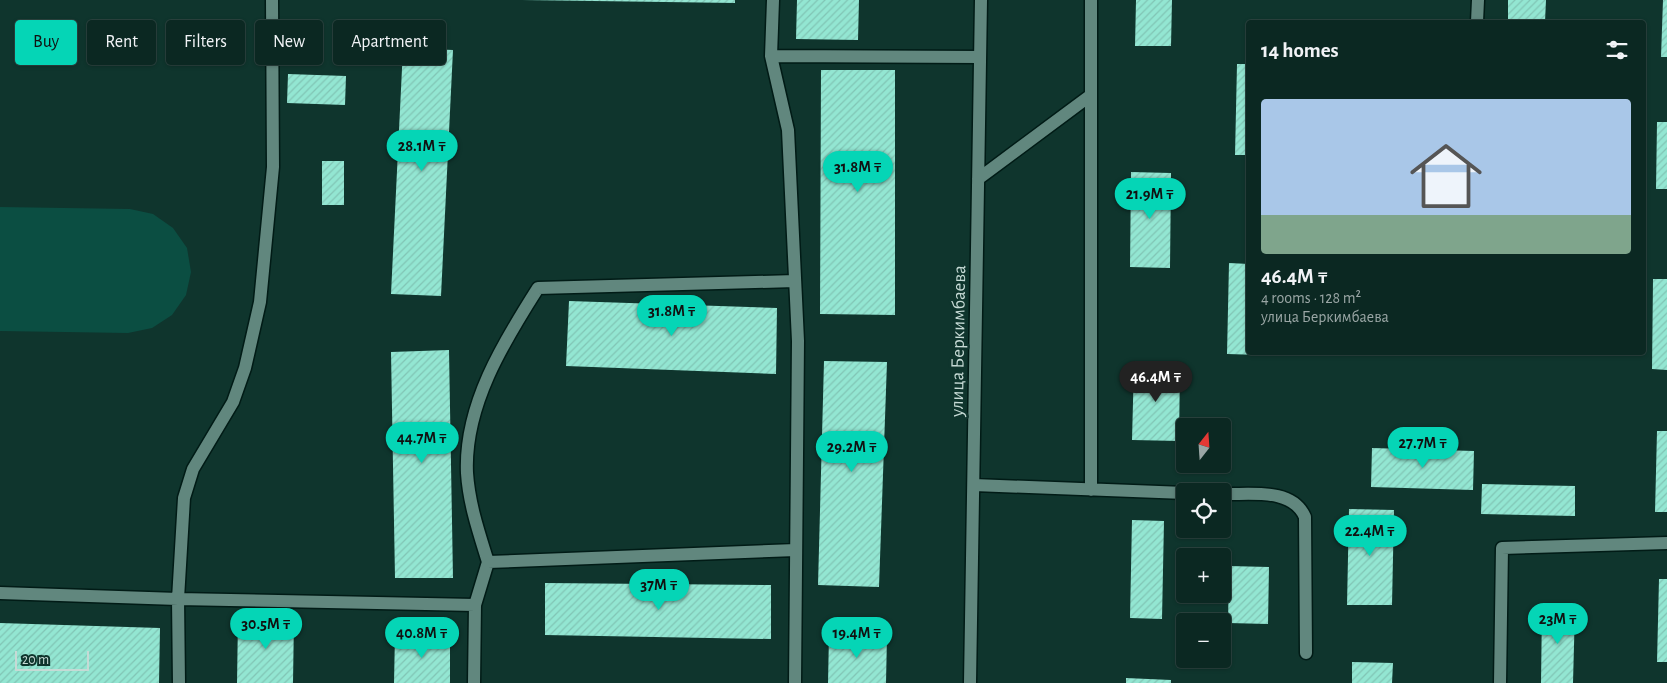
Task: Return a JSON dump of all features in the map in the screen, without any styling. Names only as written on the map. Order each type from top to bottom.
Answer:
[{"type":"street","points":[[179,683],[178,599],[184,498],[193,470],[233,402],[246,368],[260,302],[273,167],[272,0]]},
{"type":"street","points":[[773,0],[771,56],[788,130],[798,341],[795,683]]},
{"type":"street","name":"улица Беркимбаева","points":[[970,683],[981,0]]},
{"type":"street","points":[[1091,0],[1091,490]]},
{"type":"street","points":[[1477,20],[1478,0]]},
{"type":"street","points":[[771,56],[980,57]]},
{"type":"street","points":[[978,179],[1090,95]]},
{"type":"street","points":[[474,683],[475,606],[488,562],[472,506],[467,473],[470,428],[494,364],[517,321],[538,288],[795,281]]},
{"type":"street","points":[[974,485],[1176,493]]},
{"type":"street","points":[[1231,494],[1279,496],[1293,501],[1301,507],[1305,517],[1306,653]]},
{"type":"street","points":[[1500,683],[1502,548],[1667,543]]},
{"type":"street","points":[[488,562],[796,550]]},
{"type":"street","points":[[0,592],[178,599],[475,606]]},
{"type":"green space","points":[[0,207],[130,209],[153,214],[173,228],[187,248],[191,272],[186,295],[172,315],[152,328],[128,333],[0,331]]},
{"type":"building","points":[[522,0],[735,0],[735,3]]},
{"type":"building","points":[[797,0],[859,0],[858,40],[796,39]]},
{"type":"building","points":[[1136,0],[1172,0],[1171,46],[1135,46]]},
{"type":"building","points":[[1508,0],[1546,0],[1545,20],[1508,20]]},
{"type":"building","points":[[1663,0],[1667,0],[1667,57],[1661,57]]},
{"type":"building","points":[[446,50],[453,50],[441,296],[391,294],[402,65],[446,65]]},
{"type":"building","points":[[1237,64],[1246,64],[1246,155],[1235,155]]},
{"type":"building","points":[[821,70],[895,70],[895,315],[820,314]]},
{"type":"building","points":[[288,74],[346,76],[345,105],[287,103]]},
{"type":"building","points":[[1657,122],[1667,122],[1667,189],[1656,189]]},
{"type":"building","points":[[322,161],[344,161],[344,205],[322,205]]},
{"type":"building","points":[[1131,172],[1171,173],[1170,268],[1130,267]]},
{"type":"building","points":[[1229,263],[1246,264],[1246,355],[1227,354]]},
{"type":"building","points":[[1653,279],[1667,279],[1667,370],[1652,369]]},
{"type":"building","points":[[569,301],[777,308],[776,374],[566,366]]},
{"type":"building","points":[[449,350],[453,578],[395,578],[391,352]]},
{"type":"building","points":[[824,361],[887,362],[879,587],[818,585]]},
{"type":"building","points":[[1134,364],[1180,365],[1179,418],[1176,418],[1176,441],[1132,440]]},
{"type":"building","points":[[1657,431],[1667,431],[1667,512],[1655,512]]},
{"type":"building","points":[[1372,448],[1474,451],[1473,490],[1371,487]]},
{"type":"building","points":[[1482,484],[1575,486],[1575,516],[1481,514]]},
{"type":"building","points":[[1349,509],[1394,510],[1392,605],[1347,605]]},
{"type":"building","points":[[1132,520],[1164,521],[1162,619],[1130,618]]},
{"type":"building","points":[[1231,566],[1269,567],[1268,624],[1231,623],[1231,613],[1228,613],[1228,603],[1231,603]]},
{"type":"building","points":[[1659,579],[1667,579],[1667,662],[1657,662]]},
{"type":"building","points":[[545,583],[771,585],[771,639],[545,635]]},
{"type":"building","points":[[1542,607],[1575,608],[1573,683],[1541,683]]},
{"type":"building","points":[[238,618],[294,618],[293,683],[237,683]]},
{"type":"building","points":[[0,623],[160,628],[159,683],[0,683]]},
{"type":"building","points":[[395,634],[450,634],[450,683],[394,683]]},
{"type":"building","points":[[829,634],[887,636],[886,683],[828,683]]},
{"type":"building","points":[[1352,662],[1393,663],[1392,683],[1352,683]]},
{"type":"building","points":[[1126,678],[1171,680],[1171,683],[1126,683]]}]
